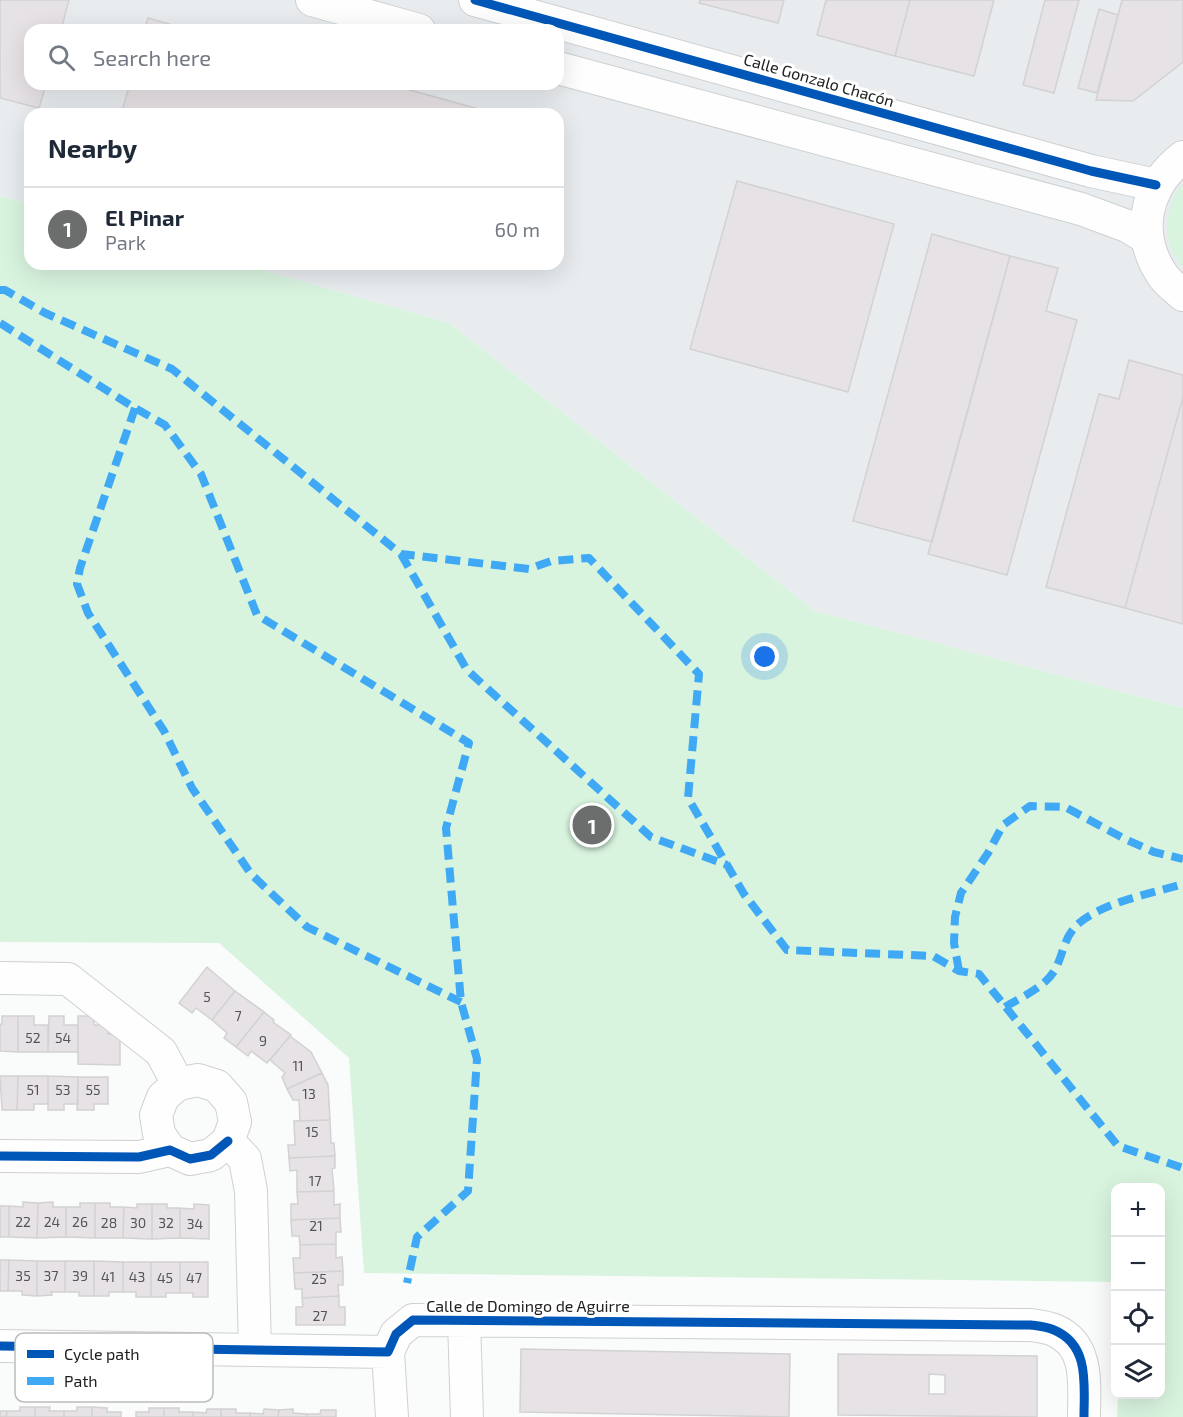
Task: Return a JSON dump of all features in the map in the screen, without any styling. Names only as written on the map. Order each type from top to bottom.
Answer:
[{"type":"street","name":"Calle Gonzalo Chacón","points":[[475,0],[561,24]]},
{"type":"street","points":[[317,1],[398,24]]},
{"type":"street","name":"Calle Gonzalo Chacón","points":[[564,25],[1091,171],[1156,185]]},
{"type":"street","points":[[564,70],[1082,209],[1127,226],[1147,238]]},
{"type":"street","points":[[1183,157],[1169,168],[1156,185],[1149,210],[1147,238],[1151,255],[1164,278],[1183,295]]},
{"type":"street","points":[[0,978],[68,979],[161,1052],[178,1084]]},
{"type":"street","points":[[198,1080],[217,1086],[231,1102],[235,1122],[228,1141],[212,1155],[190,1159],[170,1150],[159,1134],[156,1115],[163,1096],[178,1084],[198,1080]]},
{"type":"street","points":[[228,1141],[245,1159],[251,1191],[255,1350]]},
{"type":"street","points":[[0,1155],[139,1157],[170,1150]]},
{"type":"street","name":"Calle de Domingo de Aguirre","points":[[388,1352],[396,1334],[413,1320],[1031,1325],[1054,1330],[1070,1341],[1079,1352],[1084,1369],[1084,1417]]},
{"type":"street","points":[[464,1320],[467,1417]]},
{"type":"street","points":[[0,1346],[15,1346]]},
{"type":"street","points":[[213,1349],[388,1352],[392,1417]]},
{"type":"shaded area","points":[[0,0],[1183,0],[1183,708],[815,611],[449,323],[262,270],[564,270],[564,108],[24,108],[24,202],[0,196]]},
{"type":"green space","points":[[1183,184],[1183,267],[1171,248],[1167,226],[1171,203]]},
{"type":"green space","points":[[0,196],[24,202],[24,270],[262,270],[449,323],[815,611],[1183,708],[1183,1417],[1117,1417],[1118,1399],[1165,1399],[1165,1183],[1111,1183],[1111,1282],[364,1273],[349,1058],[219,943],[0,942]]},
{"type":"building","points":[[0,0],[69,0],[63,24],[24,24],[24,90],[44,90],[39,108],[0,98]]},
{"type":"building","points":[[700,0],[784,0],[778,23],[699,3]]},
{"type":"building","points":[[826,0],[910,0],[895,56],[817,35]]},
{"type":"building","points":[[910,0],[994,0],[974,76],[895,56]]},
{"type":"building","points":[[1045,0],[1079,0],[1054,93],[1023,85]]},
{"type":"building","points":[[1122,0],[1183,0],[1183,62],[1133,101],[1096,100]]},
{"type":"building","points":[[1099,9],[1118,15],[1097,93],[1078,88]]},
{"type":"building","points":[[148,18],[169,24],[146,24]]},
{"type":"building","points":[[128,90],[410,90],[475,108],[123,108]]},
{"type":"building","points":[[737,181],[894,224],[848,392],[690,349]]},
{"type":"building","points":[[932,234],[1010,256],[932,542],[853,521]]},
{"type":"building","points":[[1010,256],[1058,268],[1046,311],[1077,320],[1007,575],[928,554]]},
{"type":"building","points":[[1129,360],[1183,375],[1183,397],[1125,608],[1046,587],[1099,394],[1119,399]]},
{"type":"building","points":[[1183,397],[1183,624],[1125,608]]},
{"type":"building","points":[[207,967],[235,991],[212,1020],[196,1008],[192,1013],[179,1003]]},
{"type":"building","points":[[235,991],[264,1012],[236,1047],[224,1038],[227,1033],[212,1020]]},
{"type":"building","points":[[264,1012],[291,1035],[267,1063],[251,1051],[248,1056],[236,1047]]},
{"type":"building","points":[[2,1016],[18,1016],[18,1052],[0,1051]]},
{"type":"building","points":[[18,1016],[34,1016],[34,1025],[48,1025],[48,1052],[18,1052]]},
{"type":"building","points":[[49,1016],[64,1016],[64,1025],[78,1025],[78,1052],[48,1052]]},
{"type":"building","points":[[78,1016],[94,1016],[94,1025],[108,1025],[108,1034],[120,1034],[120,1065],[78,1064]]},
{"type":"building","points":[[290,1036],[311,1052],[322,1073],[287,1089],[282,1077],[285,1073],[270,1060]]},
{"type":"building","points":[[322,1073],[328,1085],[330,1120],[300,1121],[299,1100],[293,1100],[287,1089]]},
{"type":"building","points":[[0,1076],[18,1076],[17,1110],[2,1110]]},
{"type":"building","points":[[18,1076],[48,1076],[48,1104],[34,1104],[34,1110],[17,1110]]},
{"type":"building","points":[[48,1076],[78,1077],[78,1104],[64,1104],[64,1110],[48,1110]]},
{"type":"building","points":[[78,1077],[108,1077],[108,1104],[94,1104],[94,1110],[77,1110]]},
{"type":"building","points":[[330,1120],[331,1143],[334,1143],[335,1156],[289,1158],[288,1145],[295,1145],[294,1121]]},
{"type":"building","points":[[335,1156],[335,1168],[332,1169],[334,1191],[297,1192],[297,1170],[290,1171],[289,1158]]},
{"type":"building","points":[[334,1191],[334,1205],[340,1204],[340,1218],[291,1220],[291,1204],[298,1204],[297,1192]]},
{"type":"building","points":[[23,1202],[38,1203],[37,1238],[9,1237],[9,1206],[23,1207]]},
{"type":"building","points":[[53,1202],[53,1207],[66,1207],[66,1237],[37,1238],[38,1203]]},
{"type":"building","points":[[80,1203],[95,1203],[95,1238],[66,1237],[66,1207],[80,1207]]},
{"type":"building","points":[[95,1203],[110,1203],[110,1207],[124,1207],[123,1238],[95,1238]]},
{"type":"building","points":[[137,1204],[152,1204],[152,1239],[123,1238],[124,1207],[137,1208]]},
{"type":"building","points":[[152,1204],[167,1204],[167,1208],[180,1208],[180,1238],[152,1239]]},
{"type":"building","points":[[194,1204],[209,1205],[209,1239],[180,1238],[180,1208],[194,1209]]},
{"type":"building","points":[[0,1206],[9,1206],[9,1237],[0,1237]]},
{"type":"building","points":[[340,1218],[341,1232],[336,1232],[336,1244],[300,1245],[299,1236],[292,1236],[291,1220]]},
{"type":"building","points":[[336,1244],[336,1258],[342,1257],[343,1271],[294,1273],[293,1258],[300,1258],[300,1245]]},
{"type":"building","points":[[0,1260],[9,1260],[8,1291],[0,1291]]},
{"type":"building","points":[[9,1260],[37,1261],[37,1296],[22,1295],[22,1291],[8,1291]]},
{"type":"building","points":[[37,1261],[65,1261],[65,1292],[51,1292],[52,1295],[37,1296]]},
{"type":"building","points":[[65,1261],[94,1261],[94,1296],[79,1296],[79,1292],[65,1292]]},
{"type":"building","points":[[94,1261],[123,1262],[123,1292],[109,1292],[109,1296],[94,1296]]},
{"type":"building","points":[[123,1262],[151,1262],[151,1297],[136,1297],[136,1292],[123,1292]]},
{"type":"building","points":[[151,1262],[180,1262],[180,1293],[166,1293],[166,1297],[151,1297]]},
{"type":"building","points":[[180,1262],[208,1262],[208,1297],[193,1297],[193,1293],[180,1293]]},
{"type":"building","points":[[343,1271],[343,1285],[338,1285],[339,1296],[302,1298],[302,1289],[295,1289],[294,1273]]},
{"type":"building","points":[[339,1296],[339,1307],[345,1307],[345,1325],[296,1325],[296,1307],[303,1307],[302,1298]]},
{"type":"building","points":[[521,1349],[790,1354],[789,1417],[520,1412]]},
{"type":"building","points":[[838,1354],[1037,1356],[1037,1417],[838,1415]],"holes":[[[929,1374],[945,1375],[945,1394],[929,1394]]]},
{"type":"building","points":[[20,1407],[35,1407],[35,1417],[6,1417],[7,1411],[20,1411]]},
{"type":"building","points":[[35,1407],[50,1407],[49,1411],[64,1411],[64,1417],[35,1417]]},
{"type":"building","points":[[77,1407],[92,1407],[92,1417],[64,1417],[64,1411],[77,1411]]},
{"type":"building","points":[[92,1407],[107,1408],[107,1412],[121,1412],[121,1417],[92,1417]]},
{"type":"building","points":[[149,1408],[164,1408],[164,1417],[136,1417],[136,1412],[149,1412]]},
{"type":"building","points":[[164,1408],[179,1408],[179,1412],[193,1412],[193,1417],[164,1417]]},
{"type":"building","points":[[207,1409],[221,1409],[221,1417],[193,1417],[193,1412],[206,1413]]},
{"type":"building","points":[[221,1409],[236,1409],[236,1413],[250,1413],[250,1417],[221,1417]]},
{"type":"building","points":[[264,1409],[279,1410],[278,1417],[250,1417],[250,1413],[263,1414]]},
{"type":"building","points":[[293,1409],[293,1413],[307,1414],[307,1417],[278,1417],[279,1410]]},
{"type":"building","points":[[321,1410],[336,1410],[336,1417],[307,1417],[307,1414],[320,1414]]},
{"type":"building","points":[[0,1411],[7,1411],[6,1417],[0,1417]]},
{"type":"marked path","points":[[0,290],[5,290],[45,313],[172,369],[401,554],[529,569],[551,561],[589,558],[699,674],[688,798],[744,894],[787,950],[933,956],[959,971],[979,974],[1118,1146],[1183,1168]]},
{"type":"marked path","points":[[0,323],[165,425],[201,474],[257,615],[469,743],[446,828],[461,1002],[477,1059],[468,1191],[417,1237],[407,1283]]},
{"type":"marked path","points":[[135,408],[80,568],[77,584],[88,613],[164,731],[192,788],[251,874],[307,927],[461,1002]]},
{"type":"marked path","points":[[401,554],[467,670],[651,837],[727,865]]},
{"type":"marked path","points":[[959,971],[954,943],[955,917],[961,893],[988,853],[1003,825],[1030,806],[1065,807],[1154,852],[1183,859]]},
{"type":"marked path","points":[[1005,1007],[1034,990],[1052,975],[1068,936],[1083,920],[1118,903],[1183,884]]},
{"type":"cycle path","points":[[475,0],[561,24]]},
{"type":"cycle path","points":[[564,25],[1091,171],[1156,185]]},
{"type":"cycle path","points":[[0,1156],[139,1157],[170,1150],[190,1159],[211,1155],[228,1141]]},
{"type":"cycle path","points":[[213,1349],[388,1352],[396,1334],[413,1320],[1031,1325],[1054,1330],[1074,1345],[1084,1379],[1084,1417]]},
{"type":"cycle path","points":[[0,1346],[15,1346]]},
{"type":"place","name":"El Pinar","points":[[592,825]]}]
